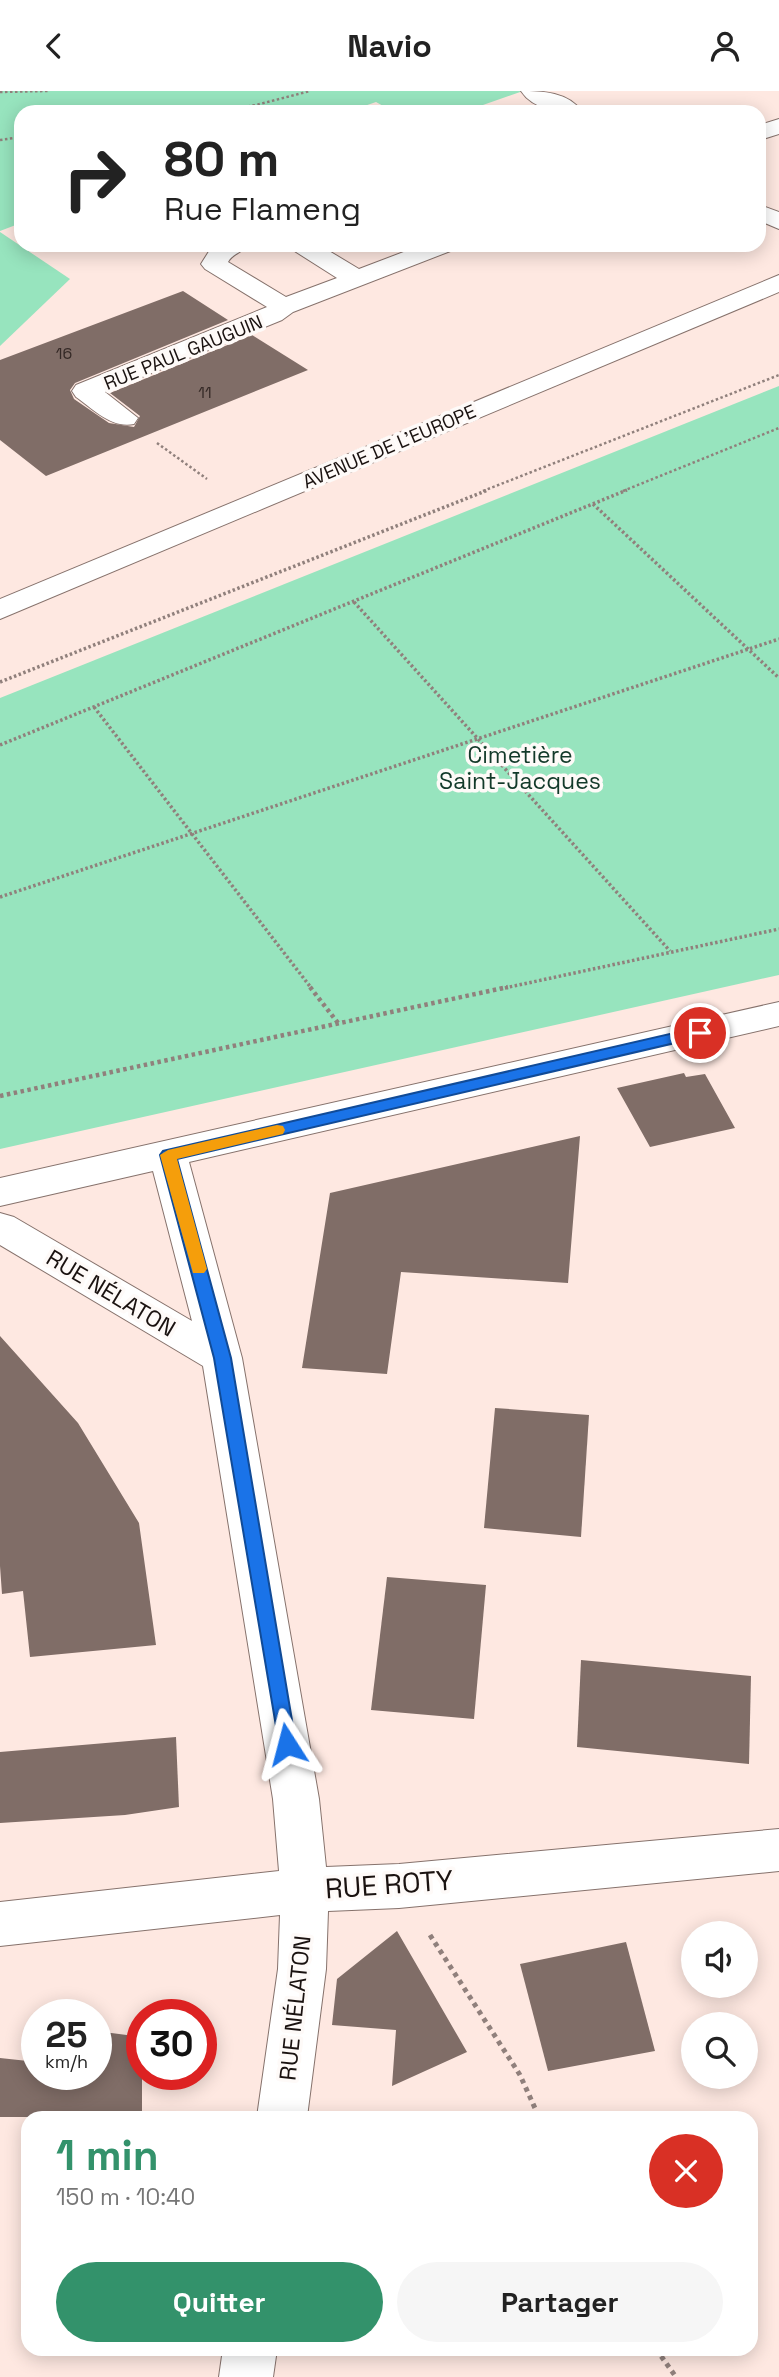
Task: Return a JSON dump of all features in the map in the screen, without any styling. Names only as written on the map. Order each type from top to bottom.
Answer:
[{"type":"street","points":[[532,91],[558,105]]},
{"type":"street","name":"RUE PAUL GAUGUIN","points":[[221,252],[214,264],[284,307]]},
{"type":"street","points":[[313,252],[357,279]]},
{"type":"street","name":"RUE PAUL GAUGUIN","points":[[124,418],[85,391],[273,315],[284,307],[426,252]]},
{"type":"street","name":"AVENUE DE L'EUROPE","points":[[0,610],[779,282]]},
{"type":"street","points":[[0,1192],[779,1014]]},
{"type":"street","name":"RUE NÉLATON","points":[[168,1155],[222,1358],[296,1799],[305,1889],[302,1969],[283,2111]]},
{"type":"street","name":"RUE NÉLATON","points":[[0,1227],[222,1358]]},
{"type":"street","name":"RUE ROTY","points":[[0,1924],[305,1889],[399,1886],[779,1850]]},
{"type":"street","points":[[246,2377],[249,2356]]},
{"type":"path","points":[[0,92],[48,91]]},
{"type":"path","points":[[256,105],[310,91]]},
{"type":"path","points":[[0,682],[779,375]]},
{"type":"path","points":[[124,418],[207,480]]},
{"type":"path","points":[[0,745],[779,428]]},
{"type":"path","points":[[593,504],[779,678]]},
{"type":"path","points":[[354,602],[671,952]]},
{"type":"path","points":[[0,897],[779,639]]},
{"type":"path","points":[[94,707],[338,1023]]},
{"type":"path","points":[[0,1096],[779,929]]},
{"type":"path","points":[[399,1886],[520,2075],[536,2111]]},
{"type":"path","points":[[661,2356],[676,2377]]},
{"type":"green space","points":[[0,91],[523,91],[483,105],[381,105],[376,102],[367,105],[14,105],[14,226],[0,231]]},
{"type":"green space","points":[[0,232],[14,241],[14,252],[30,252],[70,279],[0,346]]},
{"type":"green space","name":"Cimetière Saint-Jacques","points":[[779,386],[779,975],[0,1149],[0,698]]},
{"type":"building","points":[[183,291],[228,320],[75,383],[70,390],[74,399],[109,423],[134,427],[140,416],[110,393],[252,335],[308,370],[46,476],[0,440],[0,360]]},
{"type":"building","points":[[684,1073],[686,1077],[705,1074],[735,1128],[650,1147],[617,1088]]},
{"type":"building","points":[[580,1136],[568,1283],[401,1272],[387,1374],[302,1368],[330,1193]]},
{"type":"building","points":[[0,1336],[78,1423],[139,1523],[156,1645],[30,1657],[23,1591],[2,1594]]},
{"type":"building","points":[[495,1408],[589,1415],[581,1537],[484,1528]]},
{"type":"building","points":[[387,1577],[486,1585],[474,1719],[371,1710]]},
{"type":"building","points":[[581,1660],[751,1676],[749,1764],[577,1747]]},
{"type":"building","points":[[176,1737],[179,1807],[125,1815],[0,1823],[0,1752]]},
{"type":"building","points":[[397,1931],[467,2052],[392,2086],[396,2030],[332,2025],[337,1979]]},
{"type":"building","points":[[626,1942],[655,2051],[548,2071],[520,1964]]},
{"type":"building","points":[[112,2033],[126,2035],[126,2090],[142,2090],[142,2111],[21,2111],[21,2117],[0,2117],[0,2058],[21,2060],[21,2090],[112,2090]]},
{"type":"slow traffic","points":[[199,1269],[168,1155],[277,1130]]},
{"type":"route","points":[[287,1744],[222,1358],[168,1155],[700,1033]]}]
